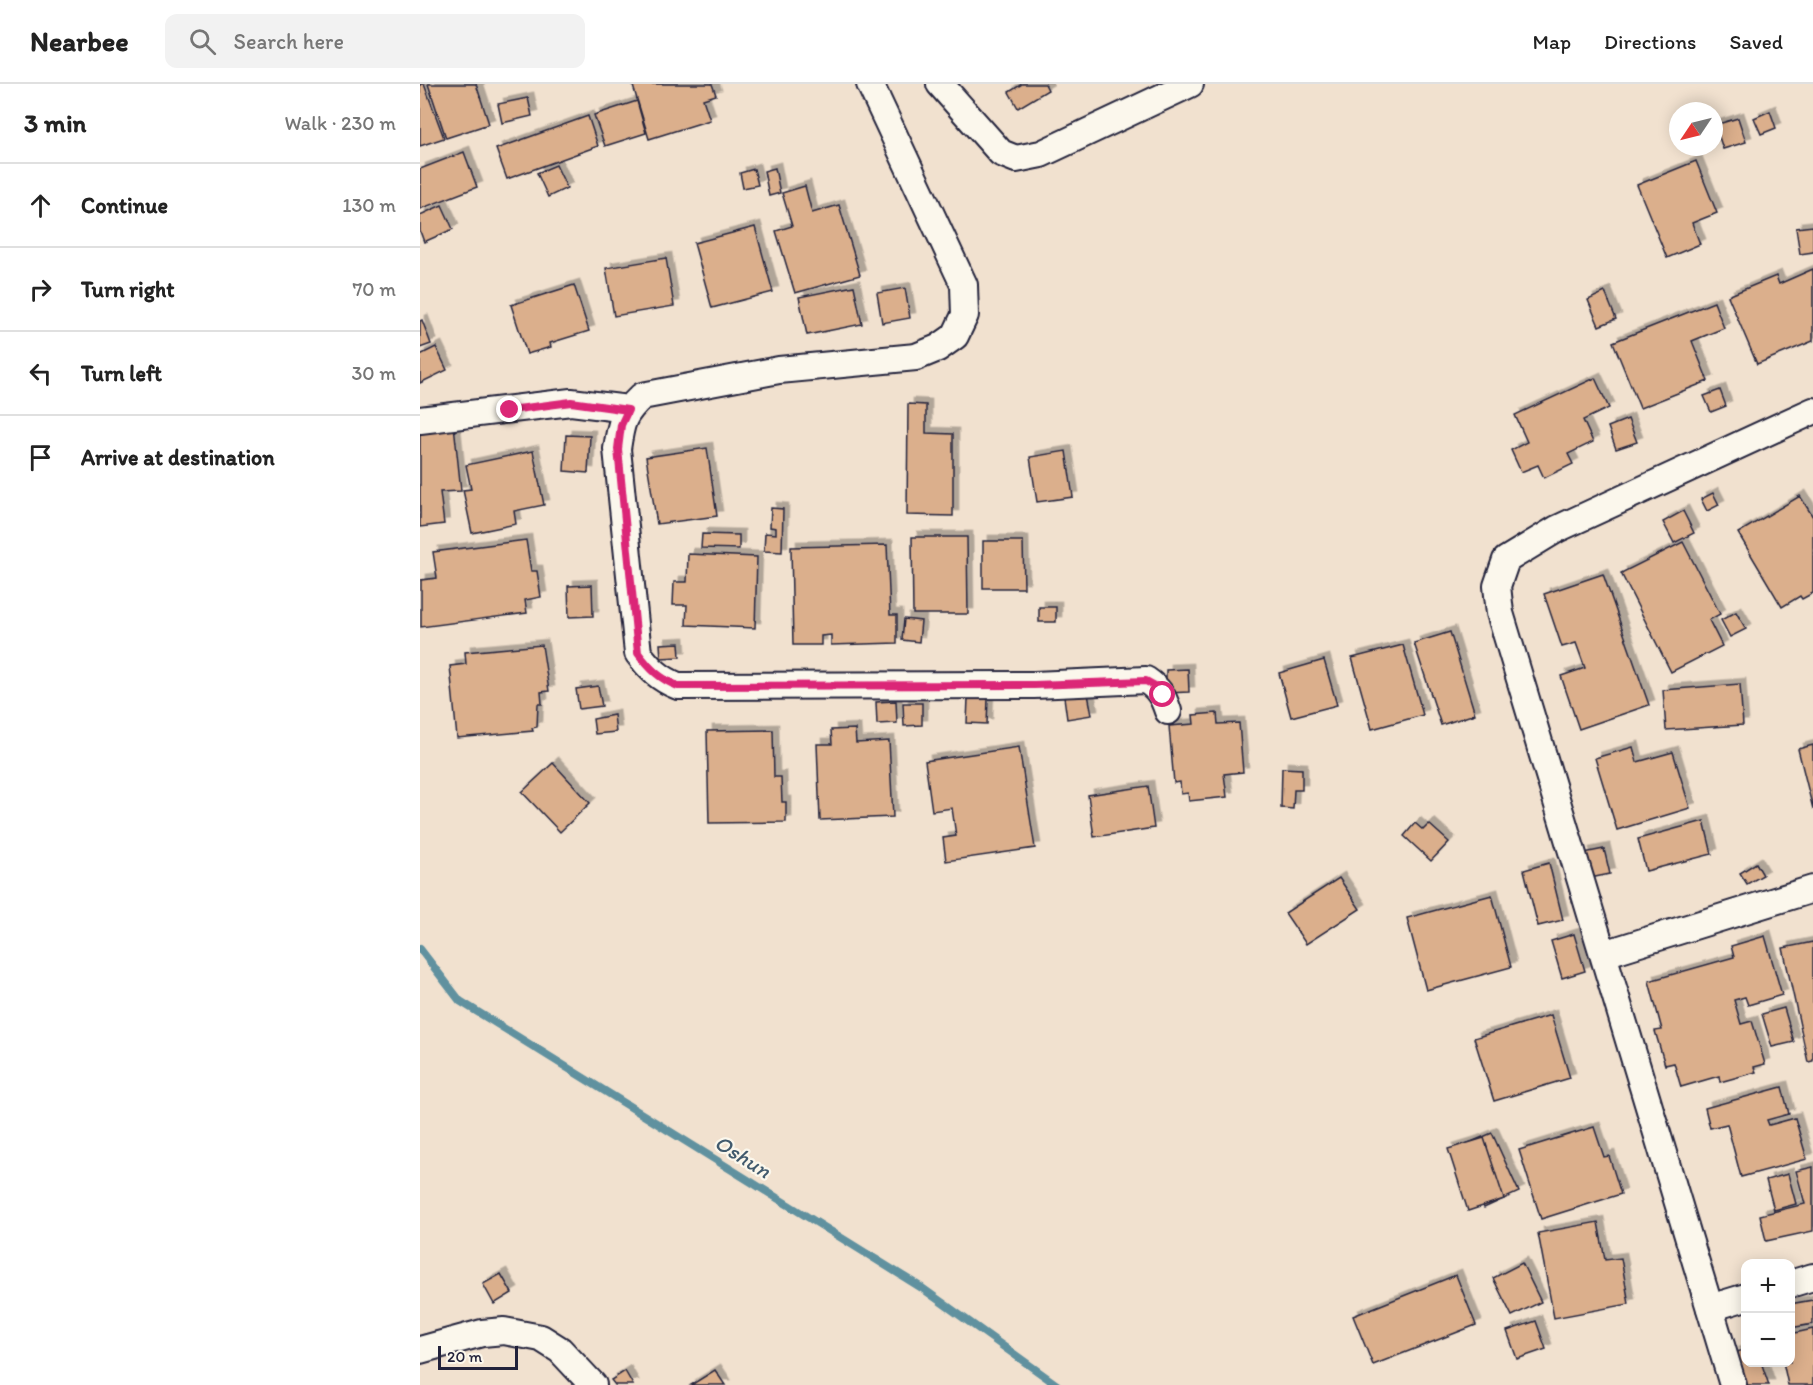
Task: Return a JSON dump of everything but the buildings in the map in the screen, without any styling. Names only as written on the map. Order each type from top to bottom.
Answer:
[{"type":"street","points":[[870,84],[964,285],[965,315],[955,336],[938,348],[916,357],[779,370],[642,396],[628,410],[621,425],[618,449],[638,653],[665,681],[678,686],[1034,685],[1146,681],[1155,686],[1163,695],[1168,711]]},
{"type":"street","points":[[940,84],[1001,153],[1016,159],[1041,154],[1190,84]]},
{"type":"street","points":[[420,420],[571,402],[628,410]]},
{"type":"street","points":[[1733,1385],[1500,612],[1497,586],[1506,560],[1557,529],[1813,411]]},
{"type":"street","points":[[1604,954],[1813,889]]},
{"type":"street","points":[[1795,1283],[1813,1277]]},
{"type":"street","points":[[1710,1308],[1741,1299]]},
{"type":"street","points":[[420,1350],[482,1333],[504,1331],[541,1338],[560,1350],[593,1385]]},
{"type":"waterway","name":"Oshun","points":[[420,949],[460,1001],[922,1288],[1057,1385]]},
{"type":"route","points":[[510,410],[571,402],[628,410],[621,425],[618,449],[638,653],[665,681],[678,686],[1034,685],[1146,681],[1155,686],[1163,695]]}]
